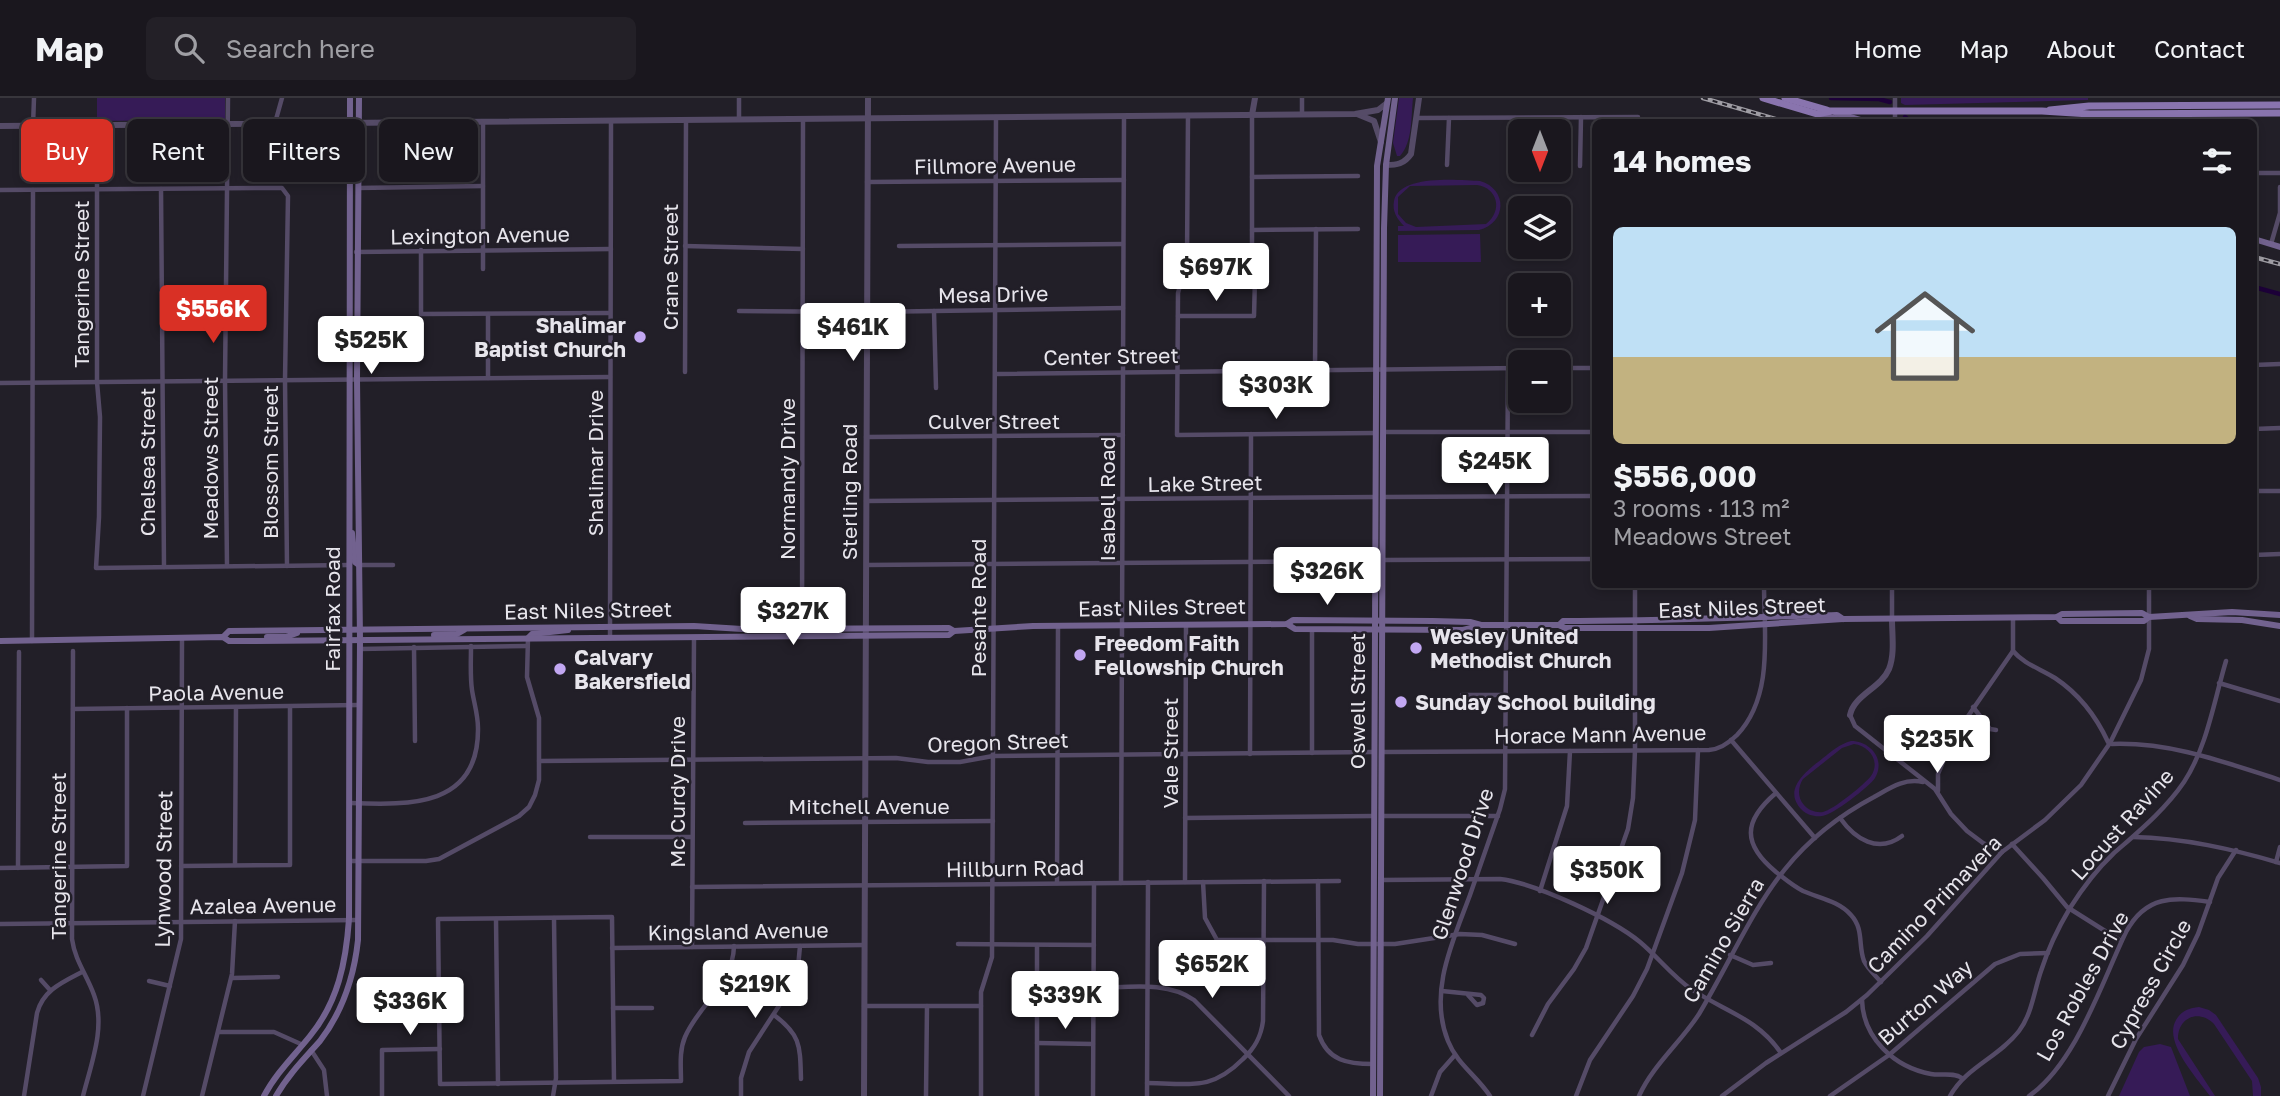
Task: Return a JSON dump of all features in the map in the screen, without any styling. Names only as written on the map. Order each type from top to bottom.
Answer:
[{"type":"main road","name":"Fairfax Road","points":[[350,98],[350,119]]},
{"type":"main road","name":"Fairfax Road","points":[[358,119],[359,98]]},
{"type":"main road","name":"Oswell Street","points":[[1373,1096],[1384,752],[1375,561],[1376,433],[1386,165],[1395,98]]},
{"type":"main road","points":[[1763,98],[1836,119]]},
{"type":"main road","points":[[1785,98],[1857,119]]},
{"type":"main road","name":"Oswell Street","points":[[1380,1096],[1374,752],[1384,560],[1385,432],[1380,369],[1377,166],[1388,101]]},
{"type":"main road","points":[[2152,118],[2160,110],[2195,105]]},
{"type":"main road","points":[[1817,114],[1831,111],[2042,111],[2089,106],[2280,105]]},
{"type":"main road","points":[[2042,111],[2152,118],[2280,113]]},
{"type":"main road","name":"Fairfax Road","points":[[276,1096],[290,1073],[334,1020],[350,985],[356,956],[360,629],[349,252],[350,182]]},
{"type":"main road","name":"Fairfax Road","points":[[264,1096],[281,1068],[318,1026],[335,995],[346,956],[349,919],[349,521],[358,182]]},
{"type":"main road","points":[[2257,240],[2280,247]]},
{"type":"main road","points":[[349,521],[355,562],[359,565]]},
{"type":"main road","name":"East Niles Street","points":[[1287,624],[1293,620],[1463,630],[1481,625],[1709,628],[1764,620],[2013,618],[2129,613],[2142,613],[2149,617],[2190,616],[2197,619],[2279,621]]},
{"type":"main road","name":"East Niles Street","points":[[0,641],[223,637],[229,641],[527,642],[949,628],[954,631],[1058,626],[1287,624],[1295,629],[1312,630],[1379,626]]},
{"type":"main road","name":"East Niles Street","points":[[223,637],[229,631],[694,626],[866,632]]},
{"type":"main road","points":[[527,642],[532,634],[560,633],[577,627]]},
{"type":"main road","points":[[415,643],[432,635],[457,634],[466,628]]},
{"type":"main road","points":[[694,637],[696,633],[729,633],[738,629]]},
{"type":"main road","points":[[763,636],[792,634],[802,629]]},
{"type":"main road","points":[[257,641],[267,637],[286,637],[302,630]]},
{"type":"main road","points":[[1375,704],[1379,748],[1384,752]]},
{"type":"main road","points":[[1374,752],[1379,757],[1379,789],[1382,800]]},
{"type":"street","points":[[33,119],[34,98]]},
{"type":"street","name":"Meadows Street","points":[[228,98],[228,119]]},
{"type":"street","points":[[275,119],[282,98]]},
{"type":"street","points":[[739,98],[739,120]]},
{"type":"street","name":"Sterling Road","points":[[864,1096],[868,98]]},
{"type":"street","points":[[1178,316],[1254,316],[1252,115],[1255,98]]},
{"type":"street","points":[[1302,98],[1302,114]]},
{"type":"street","points":[[1386,165],[1396,165],[1406,161],[1411,155],[1419,98]]},
{"type":"street","points":[[1895,98],[1895,119]]},
{"type":"street","points":[[365,122],[1355,114],[1378,110],[1388,101]]},
{"type":"street","points":[[1355,114],[1374,121],[1376,134],[1381,142]]},
{"type":"street","points":[[1188,115],[1187,260],[1179,287],[1177,435],[1376,433]]},
{"type":"street","name":"Isabell Road","points":[[1121,883],[1124,116]]},
{"type":"street","name":"Pesante Road","points":[[981,1096],[982,986],[991,964],[993,944],[996,117]]},
{"type":"street","points":[[1580,166],[1581,117]]},
{"type":"street","points":[[1417,118],[1638,119]]},
{"type":"street","points":[[1447,165],[1449,118]]},
{"type":"street","name":"Normandy Drive","points":[[802,629],[803,119]]},
{"type":"street","name":"Crane Street","points":[[685,372],[686,120]]},
{"type":"street","name":"Shalimar Drive","points":[[610,638],[611,121]]},
{"type":"street","points":[[482,269],[483,122]]},
{"type":"street","points":[[0,126],[21,126]]},
{"type":"street","points":[[2257,173],[2280,173]]},
{"type":"street","points":[[1252,177],[1358,176]]},
{"type":"street","name":"Fillmore Avenue","points":[[867,182],[1124,180]]},
{"type":"street","name":"Tangerine Street","points":[[97,182],[100,492],[96,568],[164,567]]},
{"type":"street","name":"Meadows Street","points":[[227,566],[225,380],[228,182]]},
{"type":"street","points":[[358,188],[483,186]]},
{"type":"street","points":[[2271,244],[2280,213],[2280,187]]},
{"type":"street","points":[[0,190],[228,188]]},
{"type":"street","name":"Blossom Street","points":[[228,188],[282,188],[288,196],[286,566]]},
{"type":"street","name":"Chelsea Street","points":[[161,189],[164,567]]},
{"type":"street","points":[[32,640],[33,190]]},
{"type":"street","points":[[1315,370],[1316,229]]},
{"type":"street","points":[[1252,230],[1358,229]]},
{"type":"street","points":[[899,246],[1124,244]]},
{"type":"street","points":[[685,246],[803,249]]},
{"type":"street","name":"Lexington Avenue","points":[[349,252],[611,249]]},
{"type":"street","points":[[421,250],[421,314],[610,313]]},
{"type":"street","name":"Mesa Drive","points":[[738,311],[1123,308]]},
{"type":"street","points":[[933,311],[936,387]]},
{"type":"street","points":[[488,314],[488,378]]},
{"type":"street","points":[[2257,365],[2280,365]]},
{"type":"street","name":"Center Street","points":[[996,374],[1508,368]]},
{"type":"street","points":[[1571,368],[1592,368]]},
{"type":"street","points":[[0,383],[610,377]]},
{"type":"street","name":"Glenwood Drive","points":[[1490,1096],[1455,1055],[1447,1040],[1442,1020],[1441,991],[1444,970],[1505,789],[1508,413]]},
{"type":"street","points":[[2257,429],[2280,428]]},
{"type":"street","points":[[1385,432],[1592,432]]},
{"type":"street","points":[[1250,754],[1251,434]]},
{"type":"street","name":"Culver Street","points":[[866,437],[1123,435]]},
{"type":"street","points":[[2257,491],[2280,491]]},
{"type":"street","points":[[1384,497],[1592,496]]},
{"type":"street","name":"Lake Street","points":[[866,501],[1375,497]]},
{"type":"street","points":[[2257,555],[2280,554]]},
{"type":"street","points":[[1384,560],[1592,559]]},
{"type":"street","points":[[866,565],[1375,561]]},
{"type":"street","points":[[164,567],[349,565]]},
{"type":"street","points":[[359,565],[393,565]]},
{"type":"street","points":[[1532,1035],[1548,1004],[1580,960],[1628,829],[1633,798],[1635,750],[1635,588]]},
{"type":"street","name":"Horace Mann Avenue","points":[[1384,752],[1720,748],[1748,721],[1760,694],[1763,675],[1764,588]]},
{"type":"street","points":[[1892,588],[1892,655],[1889,669],[1882,680],[1854,704],[1850,715],[1854,726],[1939,794],[1951,814],[1967,831],[2002,852]]},
{"type":"street","name":"Camino Primavera","points":[[1722,1096],[1861,1000],[1927,936],[2002,852],[2045,820],[2094,769],[2137,692],[2145,669],[2149,649],[2149,588]]},
{"type":"street","points":[[1939,794],[1937,780],[1940,767],[1953,739],[2013,651],[2013,618]]},
{"type":"street","name":"Vale Street","points":[[1185,882],[1186,625]]},
{"type":"street","points":[[1057,884],[1058,626]]},
{"type":"street","points":[[1312,630],[1312,753]]},
{"type":"street","name":"Mc Curdy Drive","points":[[692,947],[694,637]]},
{"type":"street","name":"Lynwood Street","points":[[143,1096],[180,948],[182,639]]},
{"type":"street","points":[[349,861],[439,859],[514,819],[529,807],[536,795],[539,780],[539,718],[528,684],[527,642],[471,646],[415,643],[359,649]]},
{"type":"street","points":[[415,643],[415,741]]},
{"type":"street","points":[[349,803],[422,802],[453,786],[467,775],[475,762],[478,748],[478,721],[471,679],[471,646]]},
{"type":"street","name":"Tangerine Street","points":[[74,651],[72,923],[74,949],[82,972],[94,993],[99,1018],[98,1036],[83,1096]]},
{"type":"street","points":[[2013,651],[2074,693],[2090,710],[2110,743],[2151,745],[2199,754],[2280,780]]},
{"type":"street","points":[[18,868],[19,652]]},
{"type":"street","name":"Locust Ravine","points":[[1950,1096],[1962,1078],[2020,1030],[2031,1008],[2048,953],[2070,909],[2098,871],[2176,793],[2190,772],[2199,754],[2226,661]]},
{"type":"street","points":[[2219,683],[2280,701]]},
{"type":"street","points":[[1461,695],[1506,695]]},
{"type":"street","name":"Paola Avenue","points":[[73,709],[359,705]]},
{"type":"street","points":[[181,866],[290,864],[290,706]]},
{"type":"street","points":[[235,865],[236,707]]},
{"type":"street","points":[[1973,707],[1990,729],[1996,730]]},
{"type":"street","points":[[0,868],[127,866],[127,708]]},
{"type":"street","points":[[1731,740],[1815,838]]},
{"type":"street","points":[[1576,1096],[1590,1060],[1633,996],[1653,954],[1682,873],[1692,835],[1697,800],[1698,750]]},
{"type":"street","points":[[1540,891],[1566,813],[1570,751]]},
{"type":"street","name":"Oregon Street","points":[[539,761],[896,758],[949,763],[993,756],[1374,752]]},
{"type":"street","name":"Camino Sierra","points":[[1639,1096],[1689,1028],[1751,917],[1779,874],[1815,838],[1840,818],[1899,784],[1923,782]]},
{"type":"street","points":[[1776,793],[1757,812],[1751,831],[1752,844],[1758,855],[1798,888],[1839,905],[1850,913],[1860,930],[1864,960],[1881,982]]},
{"type":"street","points":[[1185,818],[1374,816]]},
{"type":"street","points":[[1382,816],[1498,816]]},
{"type":"street","points":[[1840,818],[1851,831],[1868,842],[1886,844],[1902,836]]},
{"type":"street","name":"Mitchell Avenue","points":[[745,823],[993,821]]},
{"type":"street","points":[[590,837],[692,837]]},
{"type":"street","points":[[2133,837],[2191,841],[2278,862],[2280,847]]},
{"type":"street","points":[[2012,844],[2070,909],[2122,941]]},
{"type":"street","name":"Cypress Circle","points":[[2108,1096],[2136,1040],[2183,965],[2198,934],[2218,878],[2236,850]]},
{"type":"street","points":[[1381,880],[1508,880],[1598,916],[1622,929],[1653,954],[1675,977],[1707,999],[1754,1024],[1781,1053]]},
{"type":"street","points":[[1147,1083],[1209,1083],[1230,1072],[1258,1041],[1263,1021],[1264,881]]},
{"type":"street","points":[[1318,881],[1318,1025],[1321,1041],[1328,1052],[1340,1061],[1373,1064]]},
{"type":"street","name":"Hillburn Road","points":[[692,887],[1339,881]]},
{"type":"street","points":[[1147,1096],[1148,882]]},
{"type":"street","points":[[1203,882],[1205,918],[1217,940],[1318,940],[1404,944],[1456,934],[1482,935],[1515,944]]},
{"type":"street","points":[[1093,1096],[1094,883]]},
{"type":"street","name":"Los Robles Drive","points":[[2029,1096],[2051,1077],[2067,1057],[2135,918],[2153,904],[2176,898],[2210,902]]},
{"type":"street","points":[[553,1096],[556,1083],[554,918]]},
{"type":"street","points":[[614,1082],[612,918],[438,919],[440,1084],[498,1084],[681,1081],[685,1037],[727,976],[733,963],[734,946]]},
{"type":"street","points":[[496,919],[498,1084]]},
{"type":"street","name":"Azalea Avenue","points":[[0,924],[358,920]]},
{"type":"street","points":[[202,1096],[232,978],[235,922]]},
{"type":"street","points":[[958,944],[1094,945]]},
{"type":"street","points":[[1037,944],[1037,1096]]},
{"type":"street","name":"Kingsland Avenue","points":[[612,948],[864,945]]},
{"type":"street","points":[[741,1096],[741,1078],[746,1060],[797,978],[800,946]]},
{"type":"street","name":"Burton Way","points":[[1830,1096],[1889,1055],[1995,964],[2020,954],[2048,953]]},
{"type":"street","points":[[1730,955],[1753,965],[1771,963]]},
{"type":"street","points":[[24,1096],[41,1002],[50,990],[82,972]]},
{"type":"street","points":[[232,978],[278,977]]},
{"type":"street","points":[[41,979],[50,990]]},
{"type":"street","points":[[149,981],[170,986]]},
{"type":"street","points":[[1093,988],[1168,988],[1188,996],[1289,1096]]},
{"type":"street","points":[[1441,991],[1463,993]]},
{"type":"street","points":[[1861,1000],[1866,1025],[1876,1042],[1889,1055],[1917,1070],[1962,1078]]},
{"type":"street","points":[[864,1006],[981,1006]]},
{"type":"street","points":[[926,1096],[927,1006]]},
{"type":"street","points":[[613,1008],[652,1007]]},
{"type":"street","points":[[774,1015],[787,1025],[798,1041],[801,1079]]},
{"type":"street","points":[[218,1032],[274,1032],[303,1045]]},
{"type":"street","points":[[1037,1044],[1093,1044]]},
{"type":"street","points":[[382,1096],[382,1050],[439,1049]]},
{"type":"street","points":[[311,1050],[324,1070],[327,1096]]},
{"type":"street","points":[[1431,1096],[1440,1072],[1455,1055]]},
{"type":"shaded area","points":[[97,98],[225,98],[225,119],[97,119]]},
{"type":"shaded area","points":[[1399,98],[1413,98],[1407,144],[1400,156],[1397,156],[1393,143]]},
{"type":"shaded area","points":[[1901,98],[2088,100],[1905,105],[1901,103]]},
{"type":"shaded area","points":[[1431,180],[1480,181],[1496,191],[1499,198],[1499,214],[1488,226],[1479,230],[1398,231],[1398,226],[1404,226],[1396,215],[1394,201],[1398,192],[1407,186]],"holes":[[[1410,186],[1484,187],[1494,195],[1496,201],[1495,213],[1486,224],[1416,227],[1406,223],[1398,214],[1398,197]]]},
{"type":"shaded area","points":[[1480,234],[1481,262],[1398,262],[1398,235]]},
{"type":"shaded area","points":[[1847,742],[1864,744],[1874,752],[1879,764],[1875,778],[1866,788],[1834,811],[1822,816],[1806,813],[1796,802],[1795,787],[1804,774]],"holes":[[[1859,745],[1869,751],[1874,760],[1871,776],[1828,810],[1818,812],[1806,807],[1799,795],[1803,779],[1842,748]]]},
{"type":"shaded area","points":[[2199,1007],[2216,1015],[2258,1078],[2261,1096],[2253,1096],[2252,1081],[2208,1019],[2196,1016],[2185,1021],[2178,1039],[2215,1096],[2210,1096],[2183,1060],[2174,1039],[2173,1029],[2180,1014]]},
{"type":"shaded area","points":[[2160,1044],[2171,1047],[2190,1096],[2119,1096],[2139,1052],[2144,1047]]},
{"type":"waterway","points":[[1831,98],[1879,99],[1890,102]]},
{"type":"waterway","points":[[2257,288],[2280,294]]},
{"type":"railway","points":[[1703,98],[1776,119]]},
{"type":"railway","points":[[2257,258],[2280,264]]},
{"type":"place","name":"Shalimar Baptist Church","points":[[640,337]]},
{"type":"place","name":"Wesley United Methodist Church","points":[[1416,648]]},
{"type":"place","name":"Freedom Faith Fellowship Church","points":[[1080,655]]},
{"type":"place","name":"Calvary Bakersfield","points":[[560,669]]},
{"type":"place","name":"Sunday School building","points":[[1401,702]]}]
